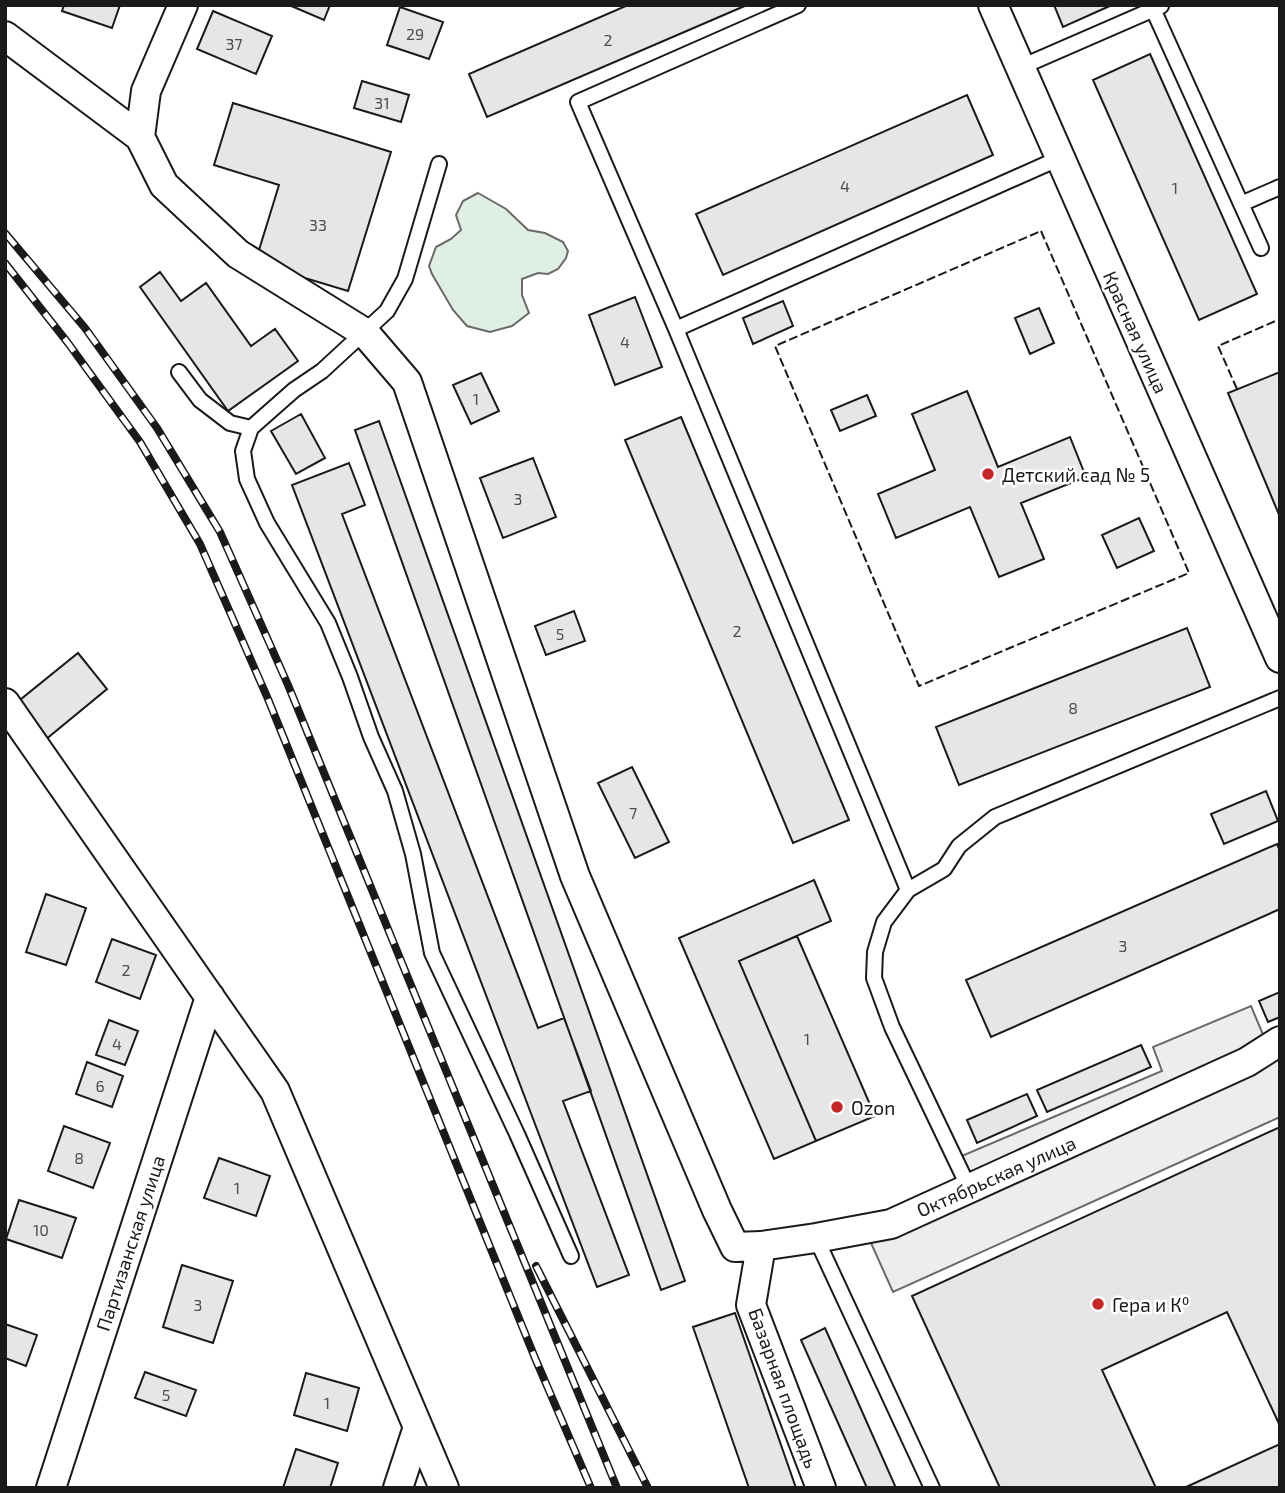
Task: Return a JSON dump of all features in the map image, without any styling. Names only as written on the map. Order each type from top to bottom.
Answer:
[{"type":"street","points":[[140,137],[146,91],[183,5]]},
{"type":"street","name":"Красная улица","points":[[993,5],[1274,626],[1280,658]]},
{"type":"street","points":[[5,36],[140,137],[164,185],[237,254],[365,333]]},
{"type":"street","name":"Октябрьская улица","points":[[365,333],[407,382],[575,876],[735,1247],[817,1238],[891,1224],[1247,1062],[1280,1041]]},
{"type":"street","points":[[5,703],[275,1090],[444,1488]]},
{"type":"street","name":"Партизанская улица","points":[[51,1488],[210,997]]},
{"type":"street","name":"Базарная площадь","points":[[761,1246],[751,1305],[821,1488]]},
{"type":"street","points":[[398,1488],[418,1427]]},
{"type":"lane","points":[[798,5],[578,102],[677,329],[908,890]]},
{"type":"lane","points":[[1021,67],[1160,6],[1261,248]]},
{"type":"lane","points":[[677,329],[1060,158]]},
{"type":"lane","points":[[439,164],[405,279],[387,311],[323,371],[294,390],[251,428],[243,451],[247,479],[267,523],[328,623],[371,737],[395,791],[413,854],[432,953],[571,1256]]},
{"type":"lane","points":[[1241,204],[1280,187]]},
{"type":"lane","points":[[179,372],[200,400],[230,423],[251,428]]},
{"type":"lane","points":[[969,1188],[892,1027],[874,978],[875,952],[884,922],[908,890],[944,869],[959,846],[995,817],[1280,698]]},
{"type":"lane","points":[[817,1238],[932,1488]]},
{"type":"green space","points":[[478,193],[506,209],[528,230],[545,233],[563,242],[568,251],[558,269],[548,274],[538,273],[522,279],[522,295],[529,313],[512,326],[490,332],[467,326],[453,310],[429,266],[436,247],[461,230],[456,215],[463,201]]},
{"type":"shaded area","points":[[1251,1006],[1265,1046],[970,1183],[957,1158],[1162,1071],[1153,1047]]},
{"type":"shaded area","points":[[1280,1057],[1280,1117],[893,1292],[871,1243]]},
{"type":"building","points":[[64,5],[120,5],[112,28],[62,11]]},
{"type":"building","points":[[289,5],[330,5],[324,20]]},
{"type":"building","points":[[628,5],[747,5],[487,117],[469,74]]},
{"type":"building","points":[[1054,5],[1112,5],[1063,27]]},
{"type":"building","points":[[400,7],[443,22],[429,59],[387,45]]},
{"type":"building","points":[[213,11],[272,36],[256,74],[197,49]]},
{"type":"building","points":[[1150,54],[1257,294],[1199,320],[1093,80]]},
{"type":"building","points":[[362,81],[409,95],[401,122],[354,108]]},
{"type":"building","points":[[967,95],[993,155],[723,275],[696,214]]},
{"type":"building","points":[[233,103],[391,152],[348,291],[255,263],[279,185],[214,165]]},
{"type":"building","points":[[160,272],[181,301],[206,283],[251,346],[275,329],[298,361],[228,411],[140,287]]},
{"type":"building","points":[[635,297],[662,367],[615,385],[589,315]]},
{"type":"building","points":[[783,301],[793,326],[753,344],[743,318]]},
{"type":"building","points":[[1039,308],[1054,343],[1030,354],[1015,318]]},
{"type":"building","points":[[1280,372],[1280,517],[1228,393]]},
{"type":"building","points":[[481,373],[499,411],[471,424],[453,385]]},
{"type":"building","points":[[967,391],[998,467],[1070,437],[1086,477],[1021,503],[1044,559],[999,577],[970,507],[896,538],[878,494],[935,470],[912,414]]},
{"type":"building","points":[[867,395],[876,416],[840,431],[831,410]]},
{"type":"building","points":[[301,414],[325,458],[296,474],[271,431]]},
{"type":"building","points":[[681,417],[849,820],[793,843],[625,440]]},
{"type":"building","points":[[379,421],[685,1281],[661,1290],[355,430]]},
{"type":"building","points":[[533,458],[556,517],[503,538],[480,478]]},
{"type":"building","points":[[349,463],[365,505],[342,514],[538,1028],[564,1018],[591,1091],[563,1101],[629,1275],[597,1287],[292,485]]},
{"type":"building","points":[[1139,518],[1154,551],[1117,568],[1102,535]]},
{"type":"building","points":[[574,611],[585,641],[546,655],[535,626]]},
{"type":"building","points":[[1187,628],[1210,687],[959,785],[936,727]]},
{"type":"building","points":[[78,653],[107,689],[45,740],[15,704]]},
{"type":"building","points":[[632,767],[669,842],[635,858],[598,783]]},
{"type":"building","points":[[1266,791],[1278,821],[1224,844],[1211,814]]},
{"type":"building","points":[[1277,844],[1280,851],[1280,909],[991,1037],[966,980]]},
{"type":"building","points":[[814,880],[831,921],[739,961],[816,1141],[774,1159],[679,938]]},
{"type":"building","points":[[46,894],[86,908],[66,965],[26,952]]},
{"type":"building","points":[[797,936],[875,1116],[816,1141],[739,961]]},
{"type":"building","points":[[112,939],[156,955],[140,999],[96,982]]},
{"type":"building","points":[[1280,992],[1280,1017],[1268,1022],[1259,1001]]},
{"type":"building","points":[[109,1020],[138,1031],[125,1065],[96,1055]]},
{"type":"building","points":[[1141,1045],[1151,1067],[1047,1112],[1037,1090]]},
{"type":"building","points":[[87,1062],[123,1076],[112,1107],[76,1094]]},
{"type":"building","points":[[1027,1094],[1037,1116],[977,1143],[967,1120]]},
{"type":"building","points":[[64,1126],[110,1143],[93,1188],[48,1171]]},
{"type":"building","name":"Гера и К⁰","points":[[1280,1127],[1280,1426],[1227,1312],[1102,1370],[1156,1488],[1000,1488],[912,1296]]},
{"type":"building","points":[[219,1158],[270,1176],[256,1216],[204,1198]]},
{"type":"building","points":[[19,1200],[76,1218],[62,1258],[6,1239]]},
{"type":"building","points":[[182,1265],[233,1281],[213,1343],[163,1327]]},
{"type":"building","points":[[735,1313],[796,1488],[749,1488],[693,1327]]},
{"type":"building","points":[[5,1324],[37,1335],[26,1366],[5,1358]]},
{"type":"building","points":[[825,1328],[896,1488],[867,1488],[801,1340]]},
{"type":"building","points":[[145,1372],[196,1390],[186,1416],[135,1398]]},
{"type":"building","points":[[306,1373],[359,1388],[347,1431],[294,1415]]},
{"type":"building","points":[[1280,1444],[1280,1488],[1184,1488]]},
{"type":"building","points":[[296,1449],[338,1463],[330,1488],[283,1488]]},
{"type":"railway","points":[[5,233],[85,328],[157,428],[220,532],[288,685],[617,1488]]},
{"type":"railway","points":[[5,263],[68,343],[140,442],[200,544],[268,699],[535,1358],[591,1488]]},
{"type":"railway","points":[[536,1266],[648,1488]]},
{"type":"fence","points":[[1041,231],[1189,573],[919,686],[775,346],[1041,231]]},
{"type":"fence","points":[[1237,389],[1218,346],[1280,319]]},
{"type":"place","name":"Детский сад № 5","points":[[988,474]]},
{"type":"place","name":"Ozon","points":[[837,1107]]},
{"type":"place","name":"Гера и К⁰","points":[[1098,1304]]}]
